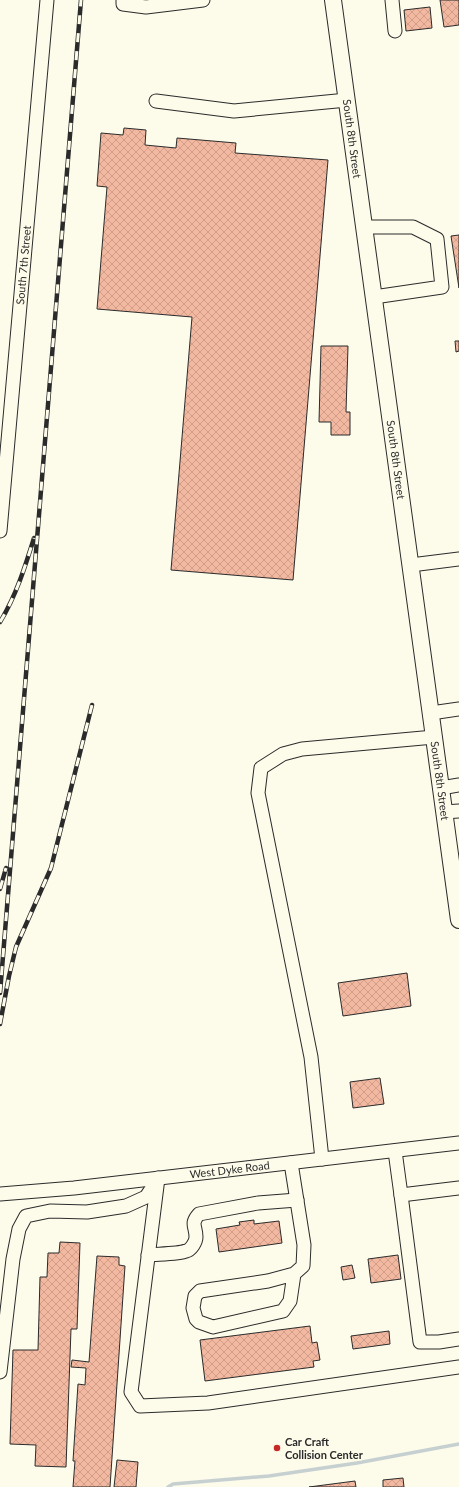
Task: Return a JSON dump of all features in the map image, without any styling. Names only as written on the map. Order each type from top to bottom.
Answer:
[{"type":"main road","name":"South 8th Street","points":[[333,0],[441,788],[452,811],[459,920]]},
{"type":"street","name":"South 7th Street","points":[[0,531],[4,450],[46,0]]},
{"type":"street","points":[[124,0],[123,4],[146,7],[203,0]]},
{"type":"street","points":[[392,0],[395,32]]},
{"type":"street","points":[[156,101],[234,111],[347,100]]},
{"type":"street","points":[[364,227],[413,227],[437,239],[442,287],[374,296]]},
{"type":"street","points":[[410,565],[459,558]]},
{"type":"street","points":[[431,713],[459,709]]},
{"type":"street","points":[[322,1159],[311,1057],[258,793],[261,768],[283,754],[302,750],[434,737]]},
{"type":"street","points":[[441,788],[459,785]]},
{"type":"street","name":"West Dyke Road","points":[[0,1194],[74,1188],[459,1143]]},
{"type":"street","points":[[395,1150],[420,1342],[439,1342],[459,1339]]},
{"type":"street","points":[[291,1163],[304,1245],[303,1266],[294,1274],[268,1281],[200,1291],[195,1296],[193,1308],[196,1319],[199,1322],[213,1327],[283,1311],[290,1301],[294,1274]]},
{"type":"street","points":[[158,1178],[131,1392],[140,1406],[208,1403],[459,1367]]},
{"type":"street","points":[[0,1372],[13,1259],[19,1229],[26,1216],[50,1212],[87,1212],[126,1206],[146,1197],[158,1178]]},
{"type":"street","points":[[401,1195],[459,1188]]},
{"type":"street","points":[[148,1255],[186,1251],[194,1244],[196,1237],[193,1225],[199,1214],[258,1203],[297,1200]]},
{"type":"building","points":[[440,0],[459,0],[459,25],[444,27]]},
{"type":"building","points":[[430,7],[432,28],[406,31],[404,10]]},
{"type":"building","points":[[124,128],[146,130],[145,145],[176,148],[177,138],[236,143],[235,153],[328,160],[293,580],[171,570],[192,317],[97,309],[107,187],[97,186],[101,133],[123,135]]},
{"type":"building","points":[[459,235],[459,288],[451,236]]},
{"type":"building","points":[[455,341],[459,341],[459,351],[456,352]]},
{"type":"building","points":[[321,346],[348,346],[346,412],[350,412],[350,435],[331,435],[331,422],[319,422]]},
{"type":"building","points":[[407,973],[411,1006],[343,1016],[338,983]]},
{"type":"building","points":[[380,1078],[384,1104],[353,1108],[350,1082]]},
{"type":"building","points":[[254,1220],[254,1224],[279,1221],[282,1243],[219,1252],[216,1229],[240,1225],[239,1222]]},
{"type":"building","points":[[60,1242],[80,1243],[77,1329],[71,1329],[66,1467],[35,1466],[36,1445],[10,1444],[13,1350],[38,1350],[40,1277],[47,1277],[48,1253],[59,1253]]},
{"type":"building","points":[[398,1255],[401,1279],[371,1283],[368,1259]]},
{"type":"building","points":[[97,1256],[119,1257],[119,1265],[125,1266],[110,1487],[73,1487],[75,1461],[73,1461],[78,1384],[85,1385],[86,1368],[71,1367],[72,1360],[89,1362]]},
{"type":"building","points":[[352,1265],[355,1278],[343,1280],[341,1267]]},
{"type":"building","points":[[310,1326],[312,1343],[317,1342],[320,1360],[313,1361],[314,1367],[205,1381],[200,1340]]},
{"type":"building","points":[[389,1331],[390,1344],[353,1349],[351,1336]]},
{"type":"building","points":[[117,1460],[138,1462],[136,1487],[114,1487]]},
{"type":"building","points":[[403,1478],[404,1487],[383,1487],[383,1480]]},
{"type":"building","points":[[355,1481],[356,1487],[309,1487]]},
{"type":"waterway","points":[[168,1487],[173,1484],[269,1476],[357,1463],[459,1444]]},
{"type":"railway","points":[[0,993],[81,0]]},
{"type":"railway","points":[[0,622],[6,612],[24,570],[34,538]]},
{"type":"railway","points":[[0,1024],[16,947],[51,868],[92,705]]},
{"type":"railway","points":[[0,889],[6,868]]},
{"type":"place","name":"Car Craft Collision Center","points":[[277,1448]]}]
